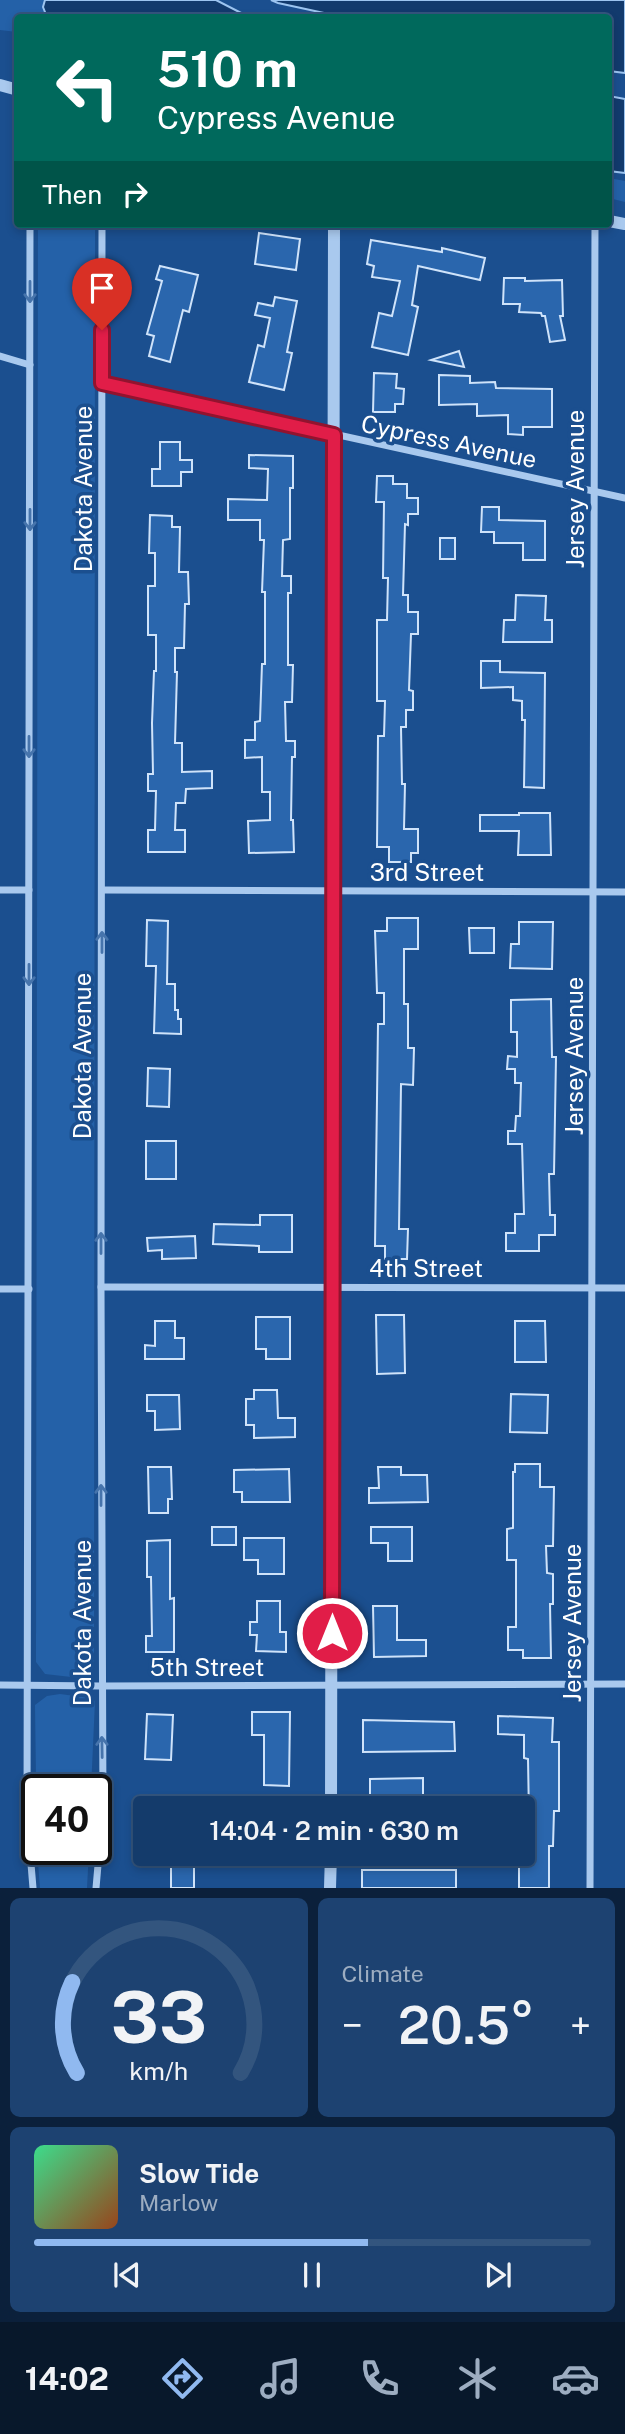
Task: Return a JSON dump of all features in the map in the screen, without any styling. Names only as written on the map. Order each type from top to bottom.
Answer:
[{"type":"street","points":[[30,228],[27,1816],[33,1888]]},
{"type":"street","name":"Dakota Avenue","points":[[96,1888],[103,1808],[102,228]]},
{"type":"street","points":[[331,1796],[334,228]]},
{"type":"street","name":"Jersey Avenue","points":[[590,1888],[595,228]]},
{"type":"street","points":[[0,356],[30,365]]},
{"type":"street","name":"Cypress Avenue","points":[[102,383],[625,498]]},
{"type":"street","points":[[0,890],[29,890]]},
{"type":"street","name":"3rd Street","points":[[102,890],[625,892]]},
{"type":"street","name":"4th Street","points":[[101,1287],[625,1288]]},
{"type":"street","points":[[0,1289],[29,1289]]},
{"type":"street","name":"5th Street","points":[[0,1685],[625,1684]]},
{"type":"street","points":[[330,1888],[331,1866]]},
{"type":"shaded area","points":[[0,0],[45,0],[43,7],[46,14],[14,14],[14,32],[0,30]]},
{"type":"shaded area","points":[[45,0],[216,0],[243,14],[46,14],[43,7]]},
{"type":"shaded area","points":[[271,0],[625,0],[625,73],[612,71],[612,14],[329,14]]},
{"type":"shaded area","points":[[612,97],[625,99],[625,173],[612,171]]},
{"type":"shaded area","points":[[612,179],[625,181],[625,202],[612,199]]},
{"type":"shaded area","points":[[38,228],[95,228],[94,1664],[90,1672],[80,1678],[45,1674],[36,1662]]},
{"type":"shaded area","points":[[60,1694],[95,1701],[92,1774],[36,1774],[35,1705],[47,1696]]},
{"type":"shaded area","points":[[38,1865],[88,1865],[87,1888],[40,1888]]},
{"type":"building","points":[[259,233],[300,239],[296,270],[255,264]]},
{"type":"building","points":[[371,240],[442,252],[442,248],[485,258],[480,280],[418,266],[412,305],[418,307],[408,355],[372,347],[379,313],[392,316],[400,281],[372,277],[374,266],[367,264]]},
{"type":"building","points":[[160,266],[198,275],[189,312],[183,310],[170,362],[149,356],[154,336],[147,334],[162,281],[156,279]]},
{"type":"building","points":[[504,278],[525,278],[525,281],[562,280],[563,316],[560,316],[565,340],[550,342],[545,316],[541,313],[519,312],[520,304],[503,304]]},
{"type":"building","points":[[275,297],[297,301],[287,352],[292,353],[284,390],[249,382],[258,345],[264,347],[270,318],[255,315],[258,303],[273,306]]},
{"type":"building","points":[[459,351],[464,367],[431,360]]},
{"type":"building","points":[[374,373],[397,374],[396,388],[404,389],[403,404],[395,404],[395,412],[373,412]]},
{"type":"building","points":[[439,375],[470,376],[470,383],[495,382],[496,388],[552,389],[552,427],[523,427],[523,435],[508,434],[508,415],[477,416],[477,404],[439,405]]},
{"type":"building","points":[[160,442],[180,442],[180,460],[192,460],[192,472],[181,472],[181,486],[152,486],[152,469],[160,469]]},
{"type":"building","points":[[249,455],[293,456],[290,539],[283,540],[282,576],[291,576],[291,593],[288,593],[288,665],[293,665],[292,702],[285,702],[286,741],[295,741],[295,757],[292,757],[291,820],[294,852],[249,853],[248,821],[270,820],[270,792],[262,792],[262,757],[245,758],[245,740],[255,740],[255,722],[260,721],[262,664],[265,664],[265,592],[262,592],[264,540],[260,540],[260,520],[228,520],[228,499],[267,500],[268,469],[249,468]]},
{"type":"building","points":[[377,476],[393,476],[393,484],[407,484],[407,498],[418,498],[418,514],[408,514],[408,525],[405,524],[403,595],[408,595],[408,612],[418,612],[418,634],[411,634],[409,690],[413,691],[413,710],[406,710],[406,727],[401,727],[402,784],[405,784],[404,829],[418,829],[418,853],[411,853],[411,862],[389,862],[389,847],[377,847],[378,736],[384,736],[385,701],[377,701],[377,620],[387,620],[388,578],[383,578],[384,502],[376,502]]},
{"type":"building","points":[[482,507],[499,507],[499,520],[545,521],[545,560],[523,560],[523,543],[494,543],[494,532],[481,532]]},
{"type":"building","points":[[150,515],[172,516],[172,527],[180,527],[179,572],[188,572],[189,604],[185,604],[184,648],[175,648],[175,743],[182,743],[182,772],[212,771],[212,788],[186,789],[185,803],[176,803],[175,830],[185,830],[185,852],[148,852],[148,830],[155,830],[156,791],[148,791],[148,774],[153,774],[152,723],[156,671],[156,635],[148,635],[148,586],[155,586],[155,553],[149,553]]},
{"type":"building","points":[[440,538],[455,538],[455,559],[440,559]]},
{"type":"building","points":[[516,595],[546,596],[545,620],[552,620],[552,642],[503,642],[504,620],[515,620]]},
{"type":"building","points":[[481,661],[500,661],[500,672],[545,673],[544,788],[524,787],[525,720],[522,720],[522,701],[513,700],[513,687],[481,688]]},
{"type":"building","points":[[550,813],[551,855],[518,855],[519,831],[480,831],[480,815]]},
{"type":"building","points":[[387,918],[418,918],[418,949],[404,949],[404,1004],[408,1004],[408,1048],[414,1048],[413,1085],[401,1084],[399,1229],[408,1229],[407,1259],[385,1259],[385,1246],[375,1246],[378,1024],[384,1024],[384,993],[377,993],[375,931],[387,931]]},
{"type":"building","points":[[147,920],[168,921],[167,984],[175,984],[175,1010],[178,1010],[178,1019],[181,1019],[181,1034],[154,1033],[156,966],[146,966]]},
{"type":"building","points":[[519,922],[553,922],[552,969],[510,968],[511,944],[519,944]]},
{"type":"building","points":[[469,928],[494,928],[494,953],[470,953]]},
{"type":"building","points":[[551,999],[552,1057],[556,1057],[554,1174],[549,1174],[550,1215],[555,1215],[555,1235],[539,1235],[539,1251],[506,1251],[506,1233],[515,1233],[515,1214],[524,1214],[522,1144],[508,1144],[508,1131],[515,1131],[516,1116],[520,1116],[521,1083],[515,1083],[515,1069],[507,1069],[508,1056],[517,1057],[517,1032],[511,1032],[511,1000]]},
{"type":"building","points":[[148,1068],[170,1069],[169,1107],[147,1106]]},
{"type":"building","points":[[146,1141],[176,1141],[176,1179],[146,1179]]},
{"type":"building","points":[[260,1215],[292,1215],[292,1252],[259,1252],[259,1246],[213,1244],[214,1224],[260,1225]]},
{"type":"building","points":[[195,1236],[196,1258],[162,1259],[162,1250],[148,1251],[147,1238]]},
{"type":"building","points":[[376,1315],[404,1315],[405,1373],[377,1374]]},
{"type":"building","points":[[256,1317],[290,1317],[290,1359],[266,1359],[266,1349],[256,1349]]},
{"type":"building","points":[[155,1321],[175,1321],[175,1338],[184,1338],[184,1359],[145,1359],[145,1345],[155,1346]]},
{"type":"building","points":[[515,1321],[545,1321],[546,1362],[515,1362]]},
{"type":"building","points":[[254,1390],[277,1390],[278,1418],[295,1418],[295,1437],[254,1438],[254,1425],[246,1425],[246,1399],[254,1399]]},
{"type":"building","points":[[511,1394],[548,1395],[547,1433],[510,1432]]},
{"type":"building","points":[[147,1395],[179,1395],[180,1429],[155,1430],[155,1411],[147,1411]]},
{"type":"building","points":[[515,1464],[540,1464],[540,1487],[554,1487],[553,1546],[546,1546],[547,1573],[553,1574],[553,1604],[550,1604],[551,1658],[523,1658],[523,1650],[508,1650],[508,1627],[516,1627],[516,1560],[507,1560],[507,1529],[513,1528]]},
{"type":"building","points":[[148,1467],[171,1467],[172,1499],[168,1499],[168,1513],[149,1513]]},
{"type":"building","points":[[378,1467],[401,1467],[401,1475],[427,1475],[428,1502],[369,1503],[369,1488],[379,1488]]},
{"type":"building","points":[[289,1469],[290,1502],[242,1502],[242,1492],[234,1492],[234,1470]]},
{"type":"building","points":[[212,1527],[236,1527],[236,1545],[212,1545]]},
{"type":"building","points":[[371,1527],[412,1527],[412,1561],[388,1561],[388,1543],[371,1543]]},
{"type":"building","points":[[244,1538],[284,1538],[284,1574],[258,1574],[258,1560],[244,1560]]},
{"type":"building","points":[[170,1540],[170,1599],[174,1598],[174,1652],[146,1652],[146,1636],[152,1636],[151,1577],[147,1577],[147,1541]]},
{"type":"building","points":[[257,1601],[280,1601],[280,1632],[286,1632],[286,1652],[256,1651],[257,1635],[250,1635],[250,1622],[257,1622]]},
{"type":"building","points":[[373,1606],[397,1606],[397,1640],[426,1640],[426,1656],[374,1657]]},
{"type":"building","points":[[252,1712],[290,1712],[289,1786],[264,1785],[264,1735],[252,1735]]},
{"type":"building","points":[[147,1714],[173,1715],[171,1760],[145,1759]]},
{"type":"building","points":[[498,1716],[553,1718],[552,1742],[559,1742],[559,1811],[554,1811],[553,1846],[549,1846],[549,1888],[519,1888],[519,1866],[535,1866],[535,1796],[529,1796],[528,1759],[524,1758],[524,1735],[498,1734]]},
{"type":"building","points":[[363,1720],[454,1722],[455,1751],[363,1752]]},
{"type":"building","points":[[423,1778],[423,1796],[370,1796],[370,1779]]},
{"type":"building","points":[[171,1866],[194,1866],[194,1888],[171,1888]]},
{"type":"building","points":[[362,1870],[456,1870],[456,1888],[362,1888]]},
{"type":"route","points":[[102,330],[102,383],[334,435],[332,1633]]}]
